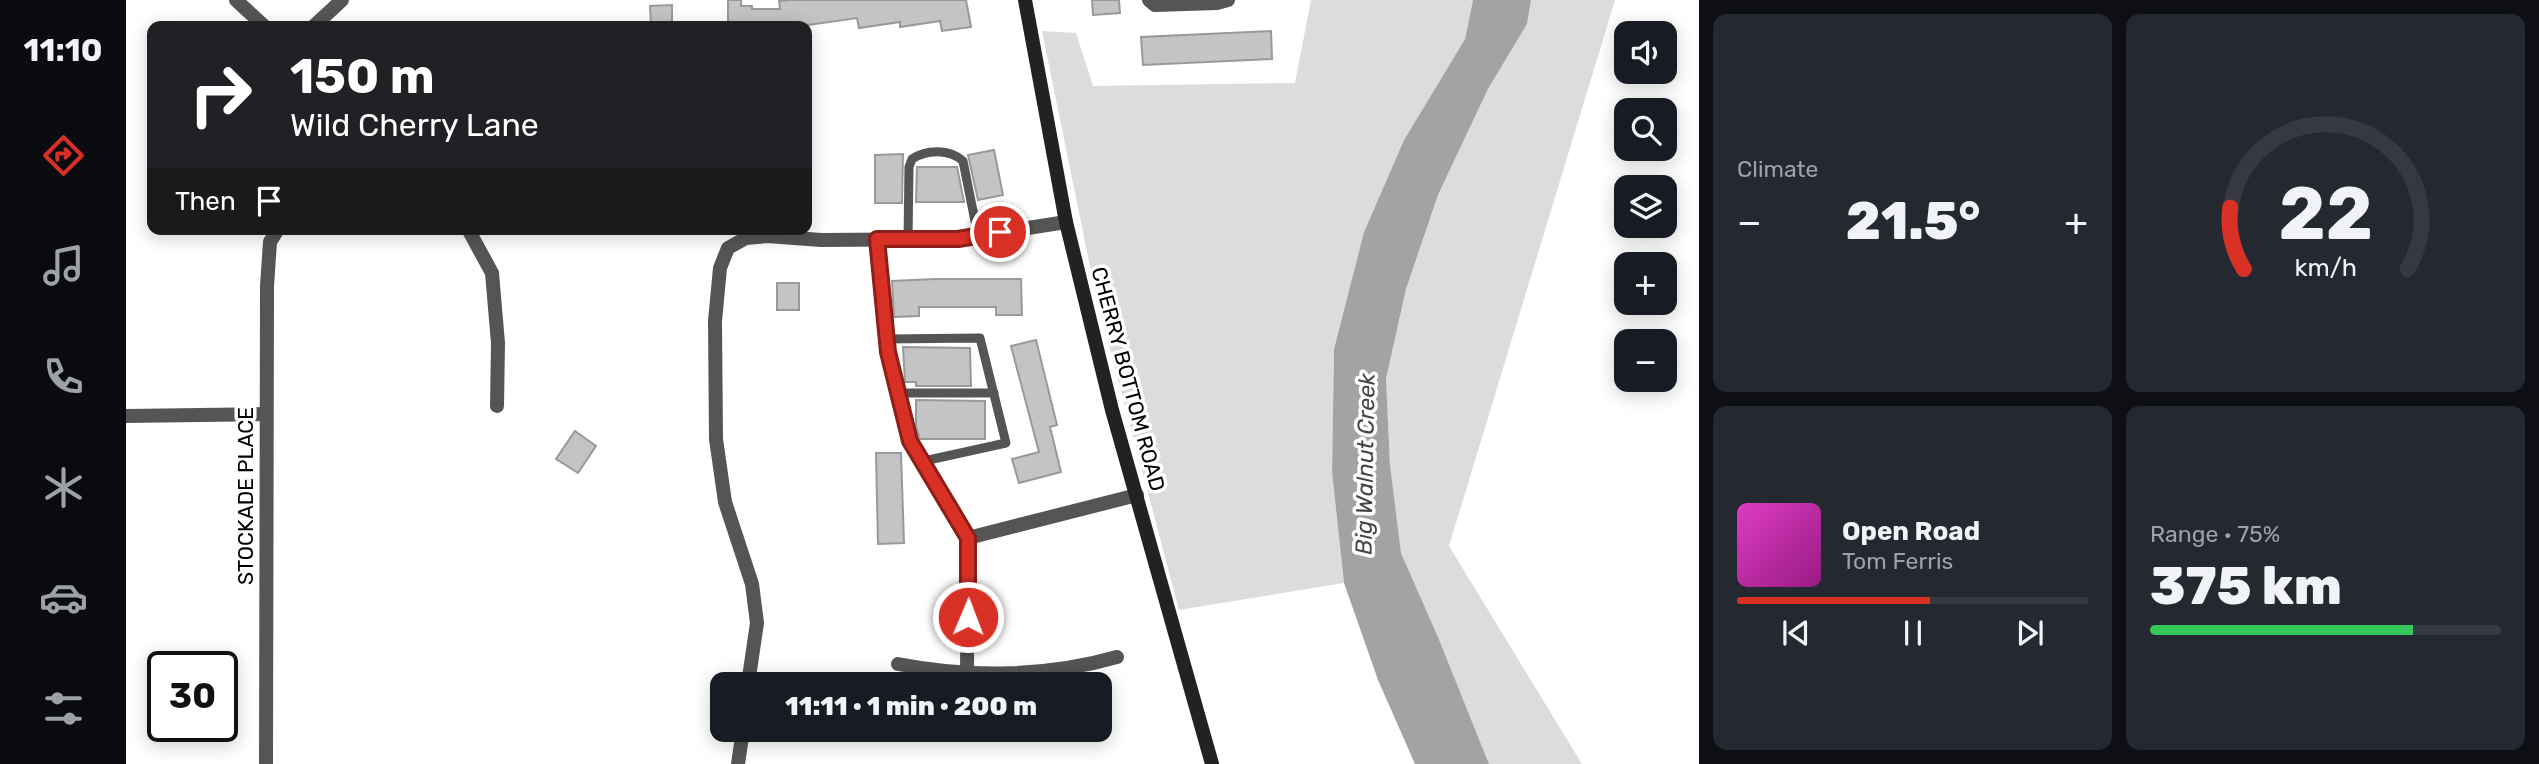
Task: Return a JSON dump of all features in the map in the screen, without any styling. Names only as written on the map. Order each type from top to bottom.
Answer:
[{"type":"main road","name":"CHERRY BOTTOM ROAD","points":[[1025,0],[1066,222],[1112,410],[1212,764]]},
{"type":"street","points":[[236,0],[259,21]]},
{"type":"street","points":[[319,21],[342,0]]},
{"type":"street","points":[[1149,0],[1155,5],[1217,3],[1228,0]]},
{"type":"street","points":[[750,672],[757,623],[752,584],[725,502],[716,439],[715,321],[720,268],[728,247],[746,238],[768,236],[821,240],[958,239],[1066,222]]},
{"type":"street","name":"STOCKADE PLACE","points":[[266,764],[267,286],[270,243],[275,235]]},
{"type":"street","points":[[471,235],[492,273],[498,343],[497,406]]},
{"type":"street","points":[[877,239],[887,339],[896,393],[910,441],[968,538],[967,672],[936,671],[898,664]]},
{"type":"street","points":[[126,416],[266,414]]},
{"type":"street","points":[[968,538],[1137,495]]},
{"type":"street","points":[[1057,672],[1117,657]]},
{"type":"street","points":[[738,764],[741,742]]},
{"type":"lane","points":[[908,239],[909,167],[912,159],[925,153],[949,152],[963,161],[978,236]]},
{"type":"lane","points":[[887,339],[980,338],[1006,443],[924,461]]},
{"type":"lane","points":[[896,393],[994,393]]},
{"type":"shaded area","points":[[1311,0],[1473,0],[1465,39],[1404,140],[1364,232],[1334,349],[1332,472],[1344,583],[1179,610],[1096,296],[1042,31],[1076,33],[1093,86],[1295,83]]},
{"type":"shaded area","points":[[1531,0],[1615,0],[1449,546],[1582,764],[1489,764],[1401,553],[1390,465],[1386,379],[1406,289],[1438,195],[1488,89],[1527,24]]},
{"type":"water","name":"Big Walnut Creek","points":[[1473,0],[1531,0],[1527,24],[1488,89],[1438,195],[1406,289],[1386,379],[1390,465],[1401,553],[1489,764],[1415,764],[1378,680],[1344,583],[1332,472],[1334,349],[1364,232],[1404,140],[1465,39]]},
{"type":"building","points":[[728,0],[741,0],[741,6],[752,6],[752,9],[780,9],[779,1],[790,0],[966,0],[971,27],[942,31],[940,21],[900,27],[900,22],[859,28],[857,18],[812,24],[812,21],[728,21]]},
{"type":"building","points":[[1092,0],[1119,0],[1120,13],[1093,15]]},
{"type":"building","points":[[672,5],[672,21],[651,21],[650,6]]},
{"type":"building","points":[[1271,31],[1272,59],[1143,65],[1141,37]]},
{"type":"building","points":[[994,150],[1003,195],[978,200],[968,155]]},
{"type":"building","points":[[903,154],[902,203],[875,203],[875,155]]},
{"type":"building","points":[[917,167],[957,167],[964,202],[916,202]]},
{"type":"building","points":[[1021,279],[1022,315],[996,315],[996,307],[919,307],[919,316],[894,317],[892,281]]},
{"type":"building","points":[[777,283],[799,283],[799,310],[777,310]]},
{"type":"building","points":[[1036,340],[1057,425],[1050,427],[1061,472],[1019,483],[1012,459],[1039,452],[1011,346]]},
{"type":"building","points":[[903,347],[970,348],[971,386],[916,386],[916,382],[905,382]]},
{"type":"building","points":[[916,400],[985,401],[985,439],[920,439],[916,427]]},
{"type":"building","points":[[575,431],[596,446],[578,473],[556,459]]},
{"type":"building","points":[[876,453],[901,453],[904,543],[878,544]]},
{"type":"route","points":[[968,617],[968,538],[910,441],[888,352],[877,239],[958,239],[1000,232]]}]
